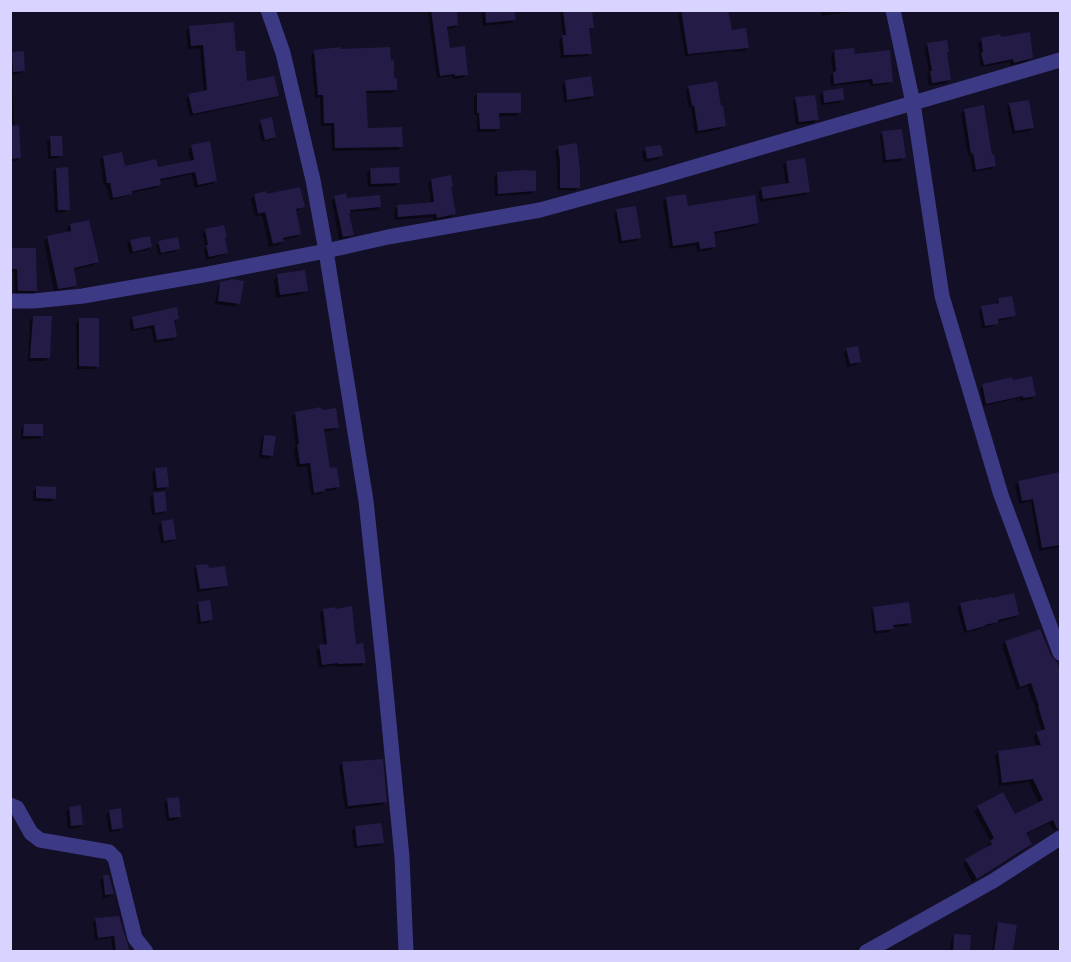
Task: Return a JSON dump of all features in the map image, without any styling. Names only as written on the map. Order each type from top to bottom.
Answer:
[{"type":"street","points":[[268,10],[283,53],[313,180],[366,501],[402,856],[406,951]]},
{"type":"street","points":[[893,10],[913,103],[942,296],[1001,495],[1060,653]]},
{"type":"street","points":[[10,301],[83,296],[540,210],[1060,60]]},
{"type":"street","points":[[10,805],[17,808],[31,833],[40,840],[109,852],[115,858],[135,938],[146,951]]},
{"type":"street","points":[[866,951],[993,881],[1060,838]]},
{"type":"building","points":[[431,10],[457,10],[458,25],[447,27],[450,48],[465,46],[468,75],[440,76]]},
{"type":"building","points":[[485,10],[514,10],[516,20],[486,23]]},
{"type":"building","points":[[563,10],[592,10],[594,28],[589,28],[592,54],[564,55],[562,35],[566,35]]},
{"type":"building","points":[[681,10],[728,10],[732,30],[746,28],[749,48],[688,54]]},
{"type":"building","points":[[234,22],[236,51],[245,51],[247,81],[274,76],[279,96],[193,114],[188,94],[207,90],[203,45],[191,46],[189,26]]},
{"type":"building","points":[[1030,32],[1033,58],[1014,63],[1013,59],[984,65],[981,38]]},
{"type":"building","points":[[947,40],[951,80],[932,83],[927,43]]},
{"type":"building","points":[[341,47],[341,49],[390,47],[391,61],[394,60],[394,78],[397,78],[397,90],[366,91],[368,128],[402,127],[403,147],[335,148],[334,123],[324,123],[323,95],[318,95],[314,50]]},
{"type":"building","points":[[854,48],[855,54],[890,50],[893,82],[873,84],[872,79],[834,84],[833,72],[836,71],[834,50]]},
{"type":"building","points":[[24,51],[25,71],[13,72],[12,52]]},
{"type":"building","points":[[591,76],[594,96],[567,100],[565,80]]},
{"type":"building","points":[[717,81],[726,126],[698,131],[688,86]]},
{"type":"building","points":[[843,88],[844,100],[824,103],[823,91]]},
{"type":"building","points":[[477,93],[521,93],[521,113],[499,113],[500,129],[480,129]]},
{"type":"building","points":[[815,95],[819,120],[799,122],[795,97]]},
{"type":"building","points":[[1029,100],[1034,128],[1015,131],[1009,103]]},
{"type":"building","points":[[984,105],[992,155],[994,154],[996,166],[976,170],[973,153],[971,154],[964,109]]},
{"type":"building","points":[[272,117],[276,137],[265,140],[260,120]]},
{"type":"building","points":[[19,125],[21,158],[10,159],[10,126]]},
{"type":"building","points":[[902,129],[906,158],[886,160],[882,131]]},
{"type":"building","points":[[50,136],[62,136],[63,156],[51,156]]},
{"type":"building","points":[[210,141],[217,181],[198,185],[195,172],[160,179],[161,185],[113,198],[110,183],[107,183],[103,156],[122,152],[125,166],[156,159],[158,167],[194,160],[191,145]]},
{"type":"building","points":[[577,143],[580,188],[560,188],[558,146]]},
{"type":"building","points":[[661,145],[663,156],[647,159],[645,147]]},
{"type":"building","points":[[805,158],[810,192],[763,199],[761,187],[789,183],[786,161]]},
{"type":"building","points":[[68,167],[70,210],[58,210],[56,168]]},
{"type":"building","points":[[399,167],[400,183],[371,184],[370,168]]},
{"type":"building","points":[[536,171],[536,191],[498,194],[497,172]]},
{"type":"building","points":[[451,175],[456,214],[437,218],[436,214],[398,217],[397,205],[434,202],[431,179]]},
{"type":"building","points":[[300,187],[305,207],[296,209],[301,234],[283,238],[284,241],[273,244],[265,212],[258,214],[254,194],[266,191],[266,194]]},
{"type":"building","points":[[346,193],[347,198],[380,195],[381,207],[350,210],[354,235],[343,237],[334,196]]},
{"type":"building","points":[[686,194],[688,206],[755,195],[759,223],[714,232],[716,247],[700,249],[699,242],[673,246],[666,197]]},
{"type":"building","points":[[636,206],[641,238],[622,241],[616,209]]},
{"type":"building","points":[[89,220],[99,262],[74,268],[77,286],[58,289],[47,236],[71,231],[70,224]]},
{"type":"building","points":[[224,225],[228,253],[209,257],[205,229]]},
{"type":"building","points":[[150,236],[152,247],[133,252],[130,240]]},
{"type":"building","points":[[178,237],[180,249],[161,253],[158,241]]},
{"type":"building","points":[[36,248],[37,291],[18,291],[17,269],[10,269],[10,249]]},
{"type":"building","points":[[305,270],[308,291],[280,295],[277,274]]},
{"type":"building","points":[[232,279],[244,281],[240,304],[218,301],[220,282]]},
{"type":"building","points":[[1012,296],[1016,316],[998,319],[998,324],[985,326],[981,306],[999,303],[998,298]]},
{"type":"building","points":[[177,307],[179,319],[174,320],[177,337],[157,340],[154,325],[134,329],[132,317]]},
{"type":"building","points":[[33,316],[52,316],[50,358],[30,358]]},
{"type":"building","points":[[79,318],[99,318],[99,367],[79,366]]},
{"type":"building","points":[[858,346],[861,362],[850,364],[846,348]]},
{"type":"building","points":[[1032,376],[1036,396],[1023,398],[1023,396],[986,404],[982,384],[1012,377],[1013,380]]},
{"type":"building","points":[[321,407],[322,410],[336,408],[339,428],[324,429],[330,468],[337,467],[340,487],[314,493],[310,463],[300,464],[295,412]]},
{"type":"building","points":[[24,424],[43,424],[43,436],[23,436]]},
{"type":"building","points":[[264,435],[276,436],[273,456],[262,455]]},
{"type":"building","points":[[167,467],[169,487],[157,488],[155,468]]},
{"type":"building","points":[[1060,472],[1060,545],[1042,548],[1033,499],[1022,501],[1018,481]]},
{"type":"building","points":[[36,486],[56,487],[56,499],[36,498]]},
{"type":"building","points":[[165,491],[167,511],[155,513],[153,493]]},
{"type":"building","points":[[173,519],[176,539],[164,541],[161,521]]},
{"type":"building","points":[[208,564],[209,568],[225,566],[228,586],[200,589],[196,565]]},
{"type":"building","points":[[1014,593],[1019,615],[967,631],[960,603]]},
{"type":"building","points":[[210,600],[213,620],[201,622],[198,602]]},
{"type":"building","points":[[909,602],[912,623],[893,625],[894,629],[876,631],[873,607]]},
{"type":"building","points":[[352,606],[356,644],[363,643],[366,663],[322,665],[319,645],[327,644],[323,609]]},
{"type":"building","points":[[1040,629],[1060,671],[1060,828],[1057,829],[1053,820],[1026,833],[1032,844],[977,879],[965,859],[992,844],[990,841],[994,838],[977,806],[1003,792],[1015,814],[1043,800],[1033,779],[1002,783],[998,751],[1041,745],[1036,732],[1045,729],[1039,706],[1031,683],[1020,687],[1005,641]]},
{"type":"building","points":[[383,759],[387,802],[348,806],[342,762]]},
{"type":"building","points":[[179,797],[181,817],[169,818],[167,798]]},
{"type":"building","points":[[81,805],[83,825],[71,826],[69,807]]},
{"type":"building","points":[[121,808],[123,828],[112,830],[109,810]]},
{"type":"building","points":[[381,823],[384,843],[357,846],[355,826]]},
{"type":"building","points":[[103,875],[109,875],[114,894],[105,895]]},
{"type":"building","points":[[119,916],[129,951],[116,951],[114,936],[98,938],[95,918]]},
{"type":"building","points":[[998,922],[1017,925],[1013,951],[994,951]]},
{"type":"building","points":[[954,934],[971,935],[970,951],[953,951]]}]
